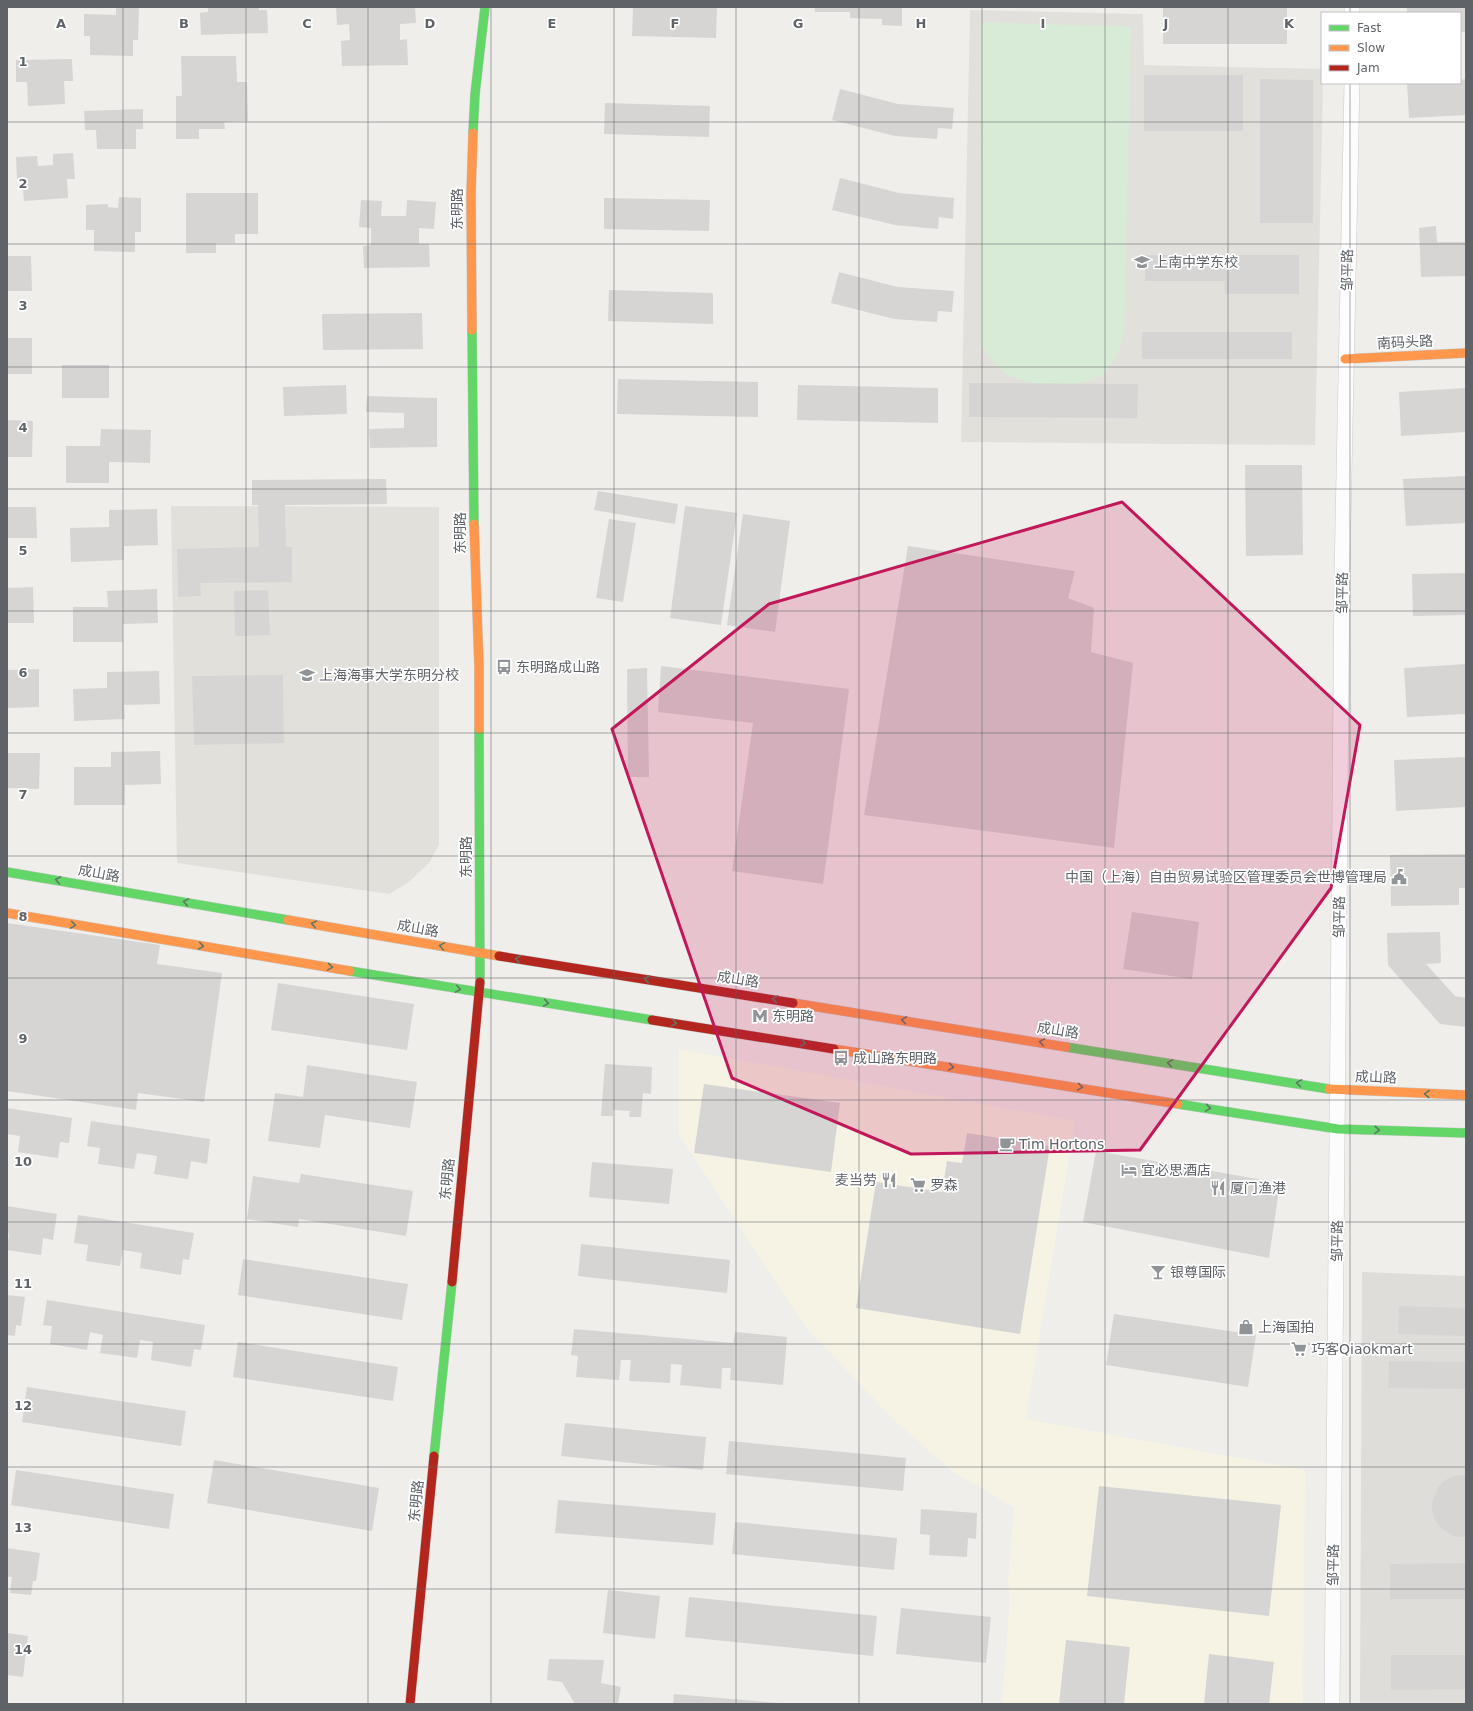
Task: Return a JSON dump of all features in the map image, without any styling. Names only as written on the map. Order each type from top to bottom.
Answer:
[{"type":"main road","name":"东明路","points":[[410,1704],[480,992],[479,667],[474,565],[471,195],[475,94],[485,7]]},
{"type":"main road","name":"南码头路","points":[[1345,359],[1466,353]]},
{"type":"main road","name":"成山路","points":[[7,872],[480,953],[1337,1090],[1466,1095]]},
{"type":"main road","points":[[7,914],[480,992],[1338,1129],[1466,1133]]},
{"type":"street","name":"邹平路","points":[[1332,1704],[1345,359],[1352,84]]},
{"type":"highlighted area","points":[[1122,502],[1360,725],[1331,888],[1140,1150],[911,1154],[732,1078],[612,729],[769,604]]},
{"type":"shaded area","name":"上南中学东校","points":[[970,10],[1143,14],[1144,65],[1321,69],[1321,84],[1323,84],[1315,445],[961,442]]},
{"type":"shaded area","name":"上海海事大学东明分校","points":[[171,506],[439,507],[439,844],[430,862],[409,882],[389,894],[177,863]]},
{"type":"shaded area","points":[[679,1049],[1075,1121],[1026,1419],[1305,1470],[1303,1704],[1002,1704],[1010,1598],[1008,1582],[1014,1507],[952,1471],[893,1419],[804,1325],[679,1134]]},
{"type":"shaded area","points":[[1362,1272],[1466,1276],[1466,1704],[1360,1704]]},
{"type":"green space","points":[[982,22],[1131,27],[1124,335],[1117,356],[1112,365],[1100,377],[1092,380],[1057,386],[1043,385],[1026,381],[1009,375],[1000,369],[981,345]]},
{"type":"building","points":[[116,7],[139,7],[138,40],[133,40],[133,56],[90,55],[90,36],[84,36],[84,14],[116,15]]},
{"type":"building","points":[[208,7],[259,7],[259,10],[267,10],[268,33],[201,35],[200,13],[208,12]]},
{"type":"building","points":[[336,7],[415,7],[416,23],[400,24],[400,40],[407,39],[408,65],[342,66],[341,41],[350,40],[349,24],[337,25]]},
{"type":"building","points":[[633,7],[717,7],[716,38],[632,36]]},
{"type":"building","points":[[815,7],[902,7],[902,26],[882,25],[882,19],[850,18],[850,12],[815,12]]},
{"type":"building","points":[[1163,7],[1287,7],[1287,44],[1163,44]]},
{"type":"building","points":[[1407,7],[1466,7],[1466,32],[1461,32],[1461,12],[1407,12]]},
{"type":"building","points":[[181,56],[236,56],[237,82],[247,82],[248,121],[224,122],[225,129],[199,129],[199,139],[176,139],[176,96],[182,96]]},
{"type":"building","points":[[72,59],[73,81],[64,81],[65,104],[28,106],[27,82],[16,82],[16,60]]},
{"type":"building","points":[[1144,75],[1243,75],[1243,131],[1144,131]]},
{"type":"building","points":[[1260,79],[1313,80],[1313,223],[1260,223]]},
{"type":"building","points":[[1466,79],[1466,115],[1409,118],[1407,84],[1461,84],[1461,80]]},
{"type":"building","points":[[840,89],[898,104],[954,108],[952,129],[938,128],[937,139],[895,136],[832,120]]},
{"type":"building","points":[[605,103],[710,106],[709,137],[604,134]]},
{"type":"building","points":[[143,109],[143,129],[136,129],[136,149],[97,149],[96,130],[85,130],[84,111]]},
{"type":"building","points":[[73,153],[75,179],[67,179],[68,198],[24,201],[22,179],[17,179],[16,157],[37,156],[38,166],[53,165],[53,154]]},
{"type":"building","points":[[840,178],[899,193],[954,198],[953,219],[939,217],[938,229],[895,225],[832,210]]},
{"type":"building","points":[[186,193],[258,193],[258,234],[235,234],[235,243],[216,243],[216,253],[186,253]]},
{"type":"building","points":[[119,197],[141,198],[141,232],[135,232],[135,252],[94,251],[94,230],[86,230],[86,205],[108,204],[108,207],[118,208]]},
{"type":"building","points":[[604,198],[710,200],[709,231],[604,229]]},
{"type":"building","points":[[361,200],[382,201],[381,216],[406,216],[407,200],[436,202],[434,229],[419,228],[419,244],[429,244],[430,267],[364,268],[363,246],[371,245],[371,228],[359,227]]},
{"type":"building","points":[[1436,226],[1437,242],[1466,242],[1466,276],[1421,277],[1419,228]]},
{"type":"building","points":[[1145,255],[1299,255],[1299,294],[1225,294],[1225,281],[1145,281]]},
{"type":"building","points":[[7,256],[31,256],[32,291],[7,291]]},
{"type":"building","points":[[839,272],[898,287],[954,291],[952,312],[938,311],[937,322],[894,319],[831,303]]},
{"type":"building","points":[[609,290],[713,293],[713,324],[608,321]]},
{"type":"building","points":[[422,313],[423,349],[323,350],[322,314]]},
{"type":"building","points":[[1142,332],[1292,332],[1292,359],[1142,359]]},
{"type":"building","points":[[7,338],[32,338],[32,374],[7,374]]},
{"type":"building","points":[[62,365],[109,365],[109,398],[62,398]]},
{"type":"building","points":[[618,379],[758,382],[758,417],[617,414]]},
{"type":"building","points":[[969,383],[1138,384],[1137,418],[969,417]]},
{"type":"building","points":[[346,385],[347,414],[284,416],[283,387]]},
{"type":"building","points":[[798,385],[938,388],[938,423],[797,420]]},
{"type":"building","points":[[1466,388],[1466,432],[1401,436],[1399,392]]},
{"type":"building","points":[[367,396],[437,398],[437,447],[370,448],[369,429],[404,428],[404,413],[366,412]]},
{"type":"building","points":[[7,420],[33,421],[32,457],[7,457]]},
{"type":"building","points":[[101,429],[151,430],[150,463],[109,462],[109,483],[66,483],[66,446],[100,446]]},
{"type":"building","points":[[1245,465],[1302,465],[1303,555],[1246,556]]},
{"type":"building","points":[[1466,476],[1466,523],[1406,526],[1403,479]]},
{"type":"building","points":[[386,479],[387,504],[285,505],[286,547],[292,547],[292,582],[200,583],[201,596],[178,597],[177,549],[259,547],[258,505],[252,505],[252,480]]},
{"type":"building","points":[[598,491],[678,504],[675,524],[594,510]]},
{"type":"building","points":[[685,506],[737,513],[721,625],[670,618]]},
{"type":"building","points":[[7,507],[36,507],[37,538],[7,538]]},
{"type":"building","points":[[157,509],[158,545],[124,546],[124,560],[71,562],[70,528],[109,527],[109,510]]},
{"type":"building","points":[[743,514],[790,521],[775,632],[727,625]]},
{"type":"building","points":[[609,519],[636,523],[623,602],[596,598]]},
{"type":"building","points":[[908,546],[1075,571],[1068,598],[1094,608],[1091,652],[1133,663],[1114,848],[864,815]]},
{"type":"building","points":[[1466,573],[1466,615],[1413,616],[1412,574]]},
{"type":"building","points":[[33,587],[34,623],[7,623],[7,588]]},
{"type":"building","points":[[157,589],[158,623],[123,624],[123,642],[73,642],[73,607],[108,607],[107,591]]},
{"type":"building","points":[[268,590],[270,635],[235,636],[234,591]]},
{"type":"building","points":[[1466,664],[1466,714],[1407,717],[1404,668]]},
{"type":"building","points":[[661,666],[849,689],[823,884],[732,871],[753,723],[658,712]]},
{"type":"building","points":[[647,668],[649,777],[628,777],[627,669]]},
{"type":"building","points":[[39,669],[39,707],[7,708],[7,670]]},
{"type":"building","points":[[159,671],[160,704],[124,705],[125,719],[74,721],[73,689],[107,688],[107,672]]},
{"type":"building","points":[[283,675],[284,743],[194,745],[192,676]]},
{"type":"building","points":[[160,751],[161,784],[125,785],[125,805],[74,805],[74,767],[111,767],[111,752]]},
{"type":"building","points":[[7,753],[40,753],[39,789],[7,788]]},
{"type":"building","points":[[1466,757],[1466,807],[1396,811],[1394,760]]},
{"type":"building","points":[[1466,854],[1466,888],[1459,888],[1459,905],[1391,906],[1390,855]]},
{"type":"building","points":[[1132,912],[1199,922],[1192,979],[1123,969]]},
{"type":"building","points":[[7,923],[160,945],[157,964],[222,973],[204,1102],[138,1093],[136,1110],[7,1091]]},
{"type":"building","points":[[1440,932],[1441,963],[1426,964],[1455,996],[1466,998],[1466,1027],[1440,1024],[1388,965],[1387,933]]},
{"type":"building","points":[[278,983],[414,1004],[407,1050],[271,1030]]},
{"type":"building","points":[[605,1064],[652,1067],[651,1094],[643,1093],[641,1117],[629,1117],[630,1111],[613,1110],[613,1116],[601,1116]]},
{"type":"building","points":[[307,1065],[417,1082],[410,1128],[325,1115],[320,1148],[268,1141],[275,1093],[303,1097]]},
{"type":"building","points":[[704,1084],[840,1103],[831,1172],[694,1153]]},
{"type":"building","points":[[7,1108],[72,1118],[69,1143],[60,1142],[58,1158],[18,1152],[20,1136],[7,1134]]},
{"type":"building","points":[[91,1121],[210,1139],[207,1164],[191,1161],[188,1179],[154,1174],[157,1156],[137,1153],[134,1169],[98,1164],[100,1148],[87,1146]]},
{"type":"building","points":[[967,1133],[1050,1146],[1020,1334],[856,1308],[876,1182],[942,1192],[947,1161],[962,1163]]},
{"type":"building","points":[[1096,1151],[1280,1183],[1269,1258],[1083,1222]]},
{"type":"building","points":[[592,1162],[673,1169],[669,1204],[589,1197]]},
{"type":"building","points":[[301,1174],[413,1191],[406,1236],[299,1219],[298,1227],[247,1219],[253,1176],[299,1183]]},
{"type":"building","points":[[7,1206],[57,1214],[53,1240],[43,1238],[41,1255],[7,1250],[9,1233],[7,1233]]},
{"type":"building","points":[[78,1215],[194,1233],[189,1260],[183,1259],[181,1275],[140,1268],[142,1253],[123,1250],[120,1266],[86,1261],[88,1245],[74,1243]]},
{"type":"building","points":[[581,1244],[730,1260],[727,1293],[578,1276]]},
{"type":"building","points":[[243,1259],[408,1284],[402,1320],[238,1295]]},
{"type":"building","points":[[7,1295],[25,1297],[21,1326],[16,1325],[15,1336],[7,1335]]},
{"type":"building","points":[[47,1300],[205,1325],[201,1350],[194,1349],[191,1367],[151,1360],[153,1342],[140,1340],[137,1358],[100,1353],[103,1335],[90,1332],[87,1350],[50,1344],[52,1326],[43,1325]]},
{"type":"building","points":[[1399,1306],[1466,1308],[1466,1336],[1398,1334]]},
{"type":"building","points":[[1114,1314],[1256,1335],[1248,1387],[1106,1365]]},
{"type":"building","points":[[574,1329],[733,1343],[735,1332],[787,1337],[783,1385],[730,1380],[731,1368],[722,1368],[721,1389],[680,1385],[682,1365],[671,1364],[670,1383],[629,1381],[631,1360],[621,1360],[619,1380],[576,1377],[578,1356],[571,1355]]},
{"type":"building","points":[[238,1342],[398,1367],[393,1401],[233,1377]]},
{"type":"building","points":[[1389,1361],[1466,1362],[1466,1389],[1388,1388]]},
{"type":"building","points":[[27,1387],[186,1411],[181,1446],[22,1422]]},
{"type":"building","points":[[565,1423],[706,1437],[703,1470],[561,1456]]},
{"type":"building","points":[[729,1441],[906,1458],[903,1491],[726,1474]]},
{"type":"building","points":[[214,1460],[379,1488],[372,1531],[207,1503]]},
{"type":"building","points":[[16,1470],[174,1494],[169,1529],[11,1505]]},
{"type":"building","points":[[1466,1475],[1466,1537],[1454,1536],[1440,1527],[1432,1511],[1432,1502],[1439,1486],[1445,1480],[1454,1476]]},
{"type":"building","points":[[1099,1486],[1281,1505],[1269,1616],[1087,1596]]},
{"type":"building","points":[[558,1500],[716,1513],[713,1545],[555,1533]]},
{"type":"building","points":[[921,1509],[977,1513],[976,1539],[968,1538],[967,1557],[929,1555],[930,1535],[920,1534]]},
{"type":"building","points":[[735,1522],[897,1538],[894,1570],[732,1554]]},
{"type":"building","points":[[7,1548],[40,1553],[36,1581],[33,1581],[31,1595],[10,1593],[12,1577],[7,1577]]},
{"type":"building","points":[[1466,1563],[1466,1599],[1390,1599],[1390,1564]]},
{"type":"building","points":[[608,1590],[660,1596],[655,1639],[603,1633]]},
{"type":"building","points":[[689,1597],[877,1616],[873,1656],[685,1637]]},
{"type":"building","points":[[901,1608],[991,1617],[986,1663],[896,1654]]},
{"type":"building","points":[[7,1633],[28,1636],[23,1677],[7,1675]]},
{"type":"building","points":[[1066,1640],[1130,1647],[1124,1704],[1059,1704]]},
{"type":"building","points":[[1209,1654],[1274,1662],[1269,1704],[1204,1704]]},
{"type":"building","points":[[1391,1655],[1466,1655],[1466,1689],[1391,1690]]},
{"type":"building","points":[[549,1659],[604,1660],[601,1683],[621,1687],[618,1704],[575,1704],[562,1682],[547,1680]]},
{"type":"building","points":[[674,1694],[778,1703],[778,1704],[673,1704]]},
{"type":"traffic: fast","points":[[473,133],[475,94],[485,7]]},
{"type":"traffic: fast","points":[[472,330],[474,524]]},
{"type":"traffic: fast","points":[[479,729],[480,982]]},
{"type":"traffic: fast","points":[[7,872],[288,920]]},
{"type":"traffic: fast","points":[[350,971],[652,1020]]},
{"type":"traffic: fast","points":[[1066,1047],[1329,1089]]},
{"type":"traffic: fast","points":[[1178,1104],[1338,1129],[1466,1133]]},
{"type":"traffic: fast","points":[[434,1456],[452,1282]]},
{"type":"traffic: slow","points":[[472,330],[471,195],[473,133]]},
{"type":"traffic: slow","points":[[1345,359],[1466,353]]},
{"type":"traffic: slow","points":[[474,524],[479,667],[479,729]]},
{"type":"traffic: slow","points":[[7,913],[350,971]]},
{"type":"traffic: slow","points":[[288,920],[499,956]]},
{"type":"traffic: slow","points":[[793,1003],[1066,1047]]},
{"type":"traffic: slow","points":[[834,1049],[1178,1104]]},
{"type":"traffic: slow","points":[[1329,1089],[1466,1095]]},
{"type":"traffic: jam","points":[[499,956],[793,1003]]},
{"type":"traffic: jam","points":[[452,1282],[480,982]]},
{"type":"traffic: jam","points":[[652,1020],[834,1049]]},
{"type":"traffic: jam","points":[[410,1704],[434,1456]]},
{"type":"place","name":"上南中学东校","points":[[1142,262]]},
{"type":"place","name":"东明路成山路","points":[[504,667]]},
{"type":"place","name":"上海海事大学东明分校","points":[[307,675]]},
{"type":"place","name":"中国（上海）自由贸易试验区管理委员会世博管理局","points":[[1399,877]]},
{"type":"place","name":"东明路","points":[[760,1016]]},
{"type":"place","name":"成山路东明路","points":[[841,1058]]},
{"type":"place","name":"Tim Hortons","points":[[1007,1144]]},
{"type":"place","name":"宜必思酒店","points":[[1129,1170]]},
{"type":"place","name":"麦当劳","points":[[889,1180]]},
{"type":"place","name":"罗森","points":[[918,1185]]},
{"type":"place","name":"厦门渔港","points":[[1218,1188]]},
{"type":"place","name":"银尊国际","points":[[1158,1272]]},
{"type":"place","name":"上海国拍","points":[[1246,1327]]},
{"type":"place","name":"巧客Qiaokmart","points":[[1299,1349]]}]
